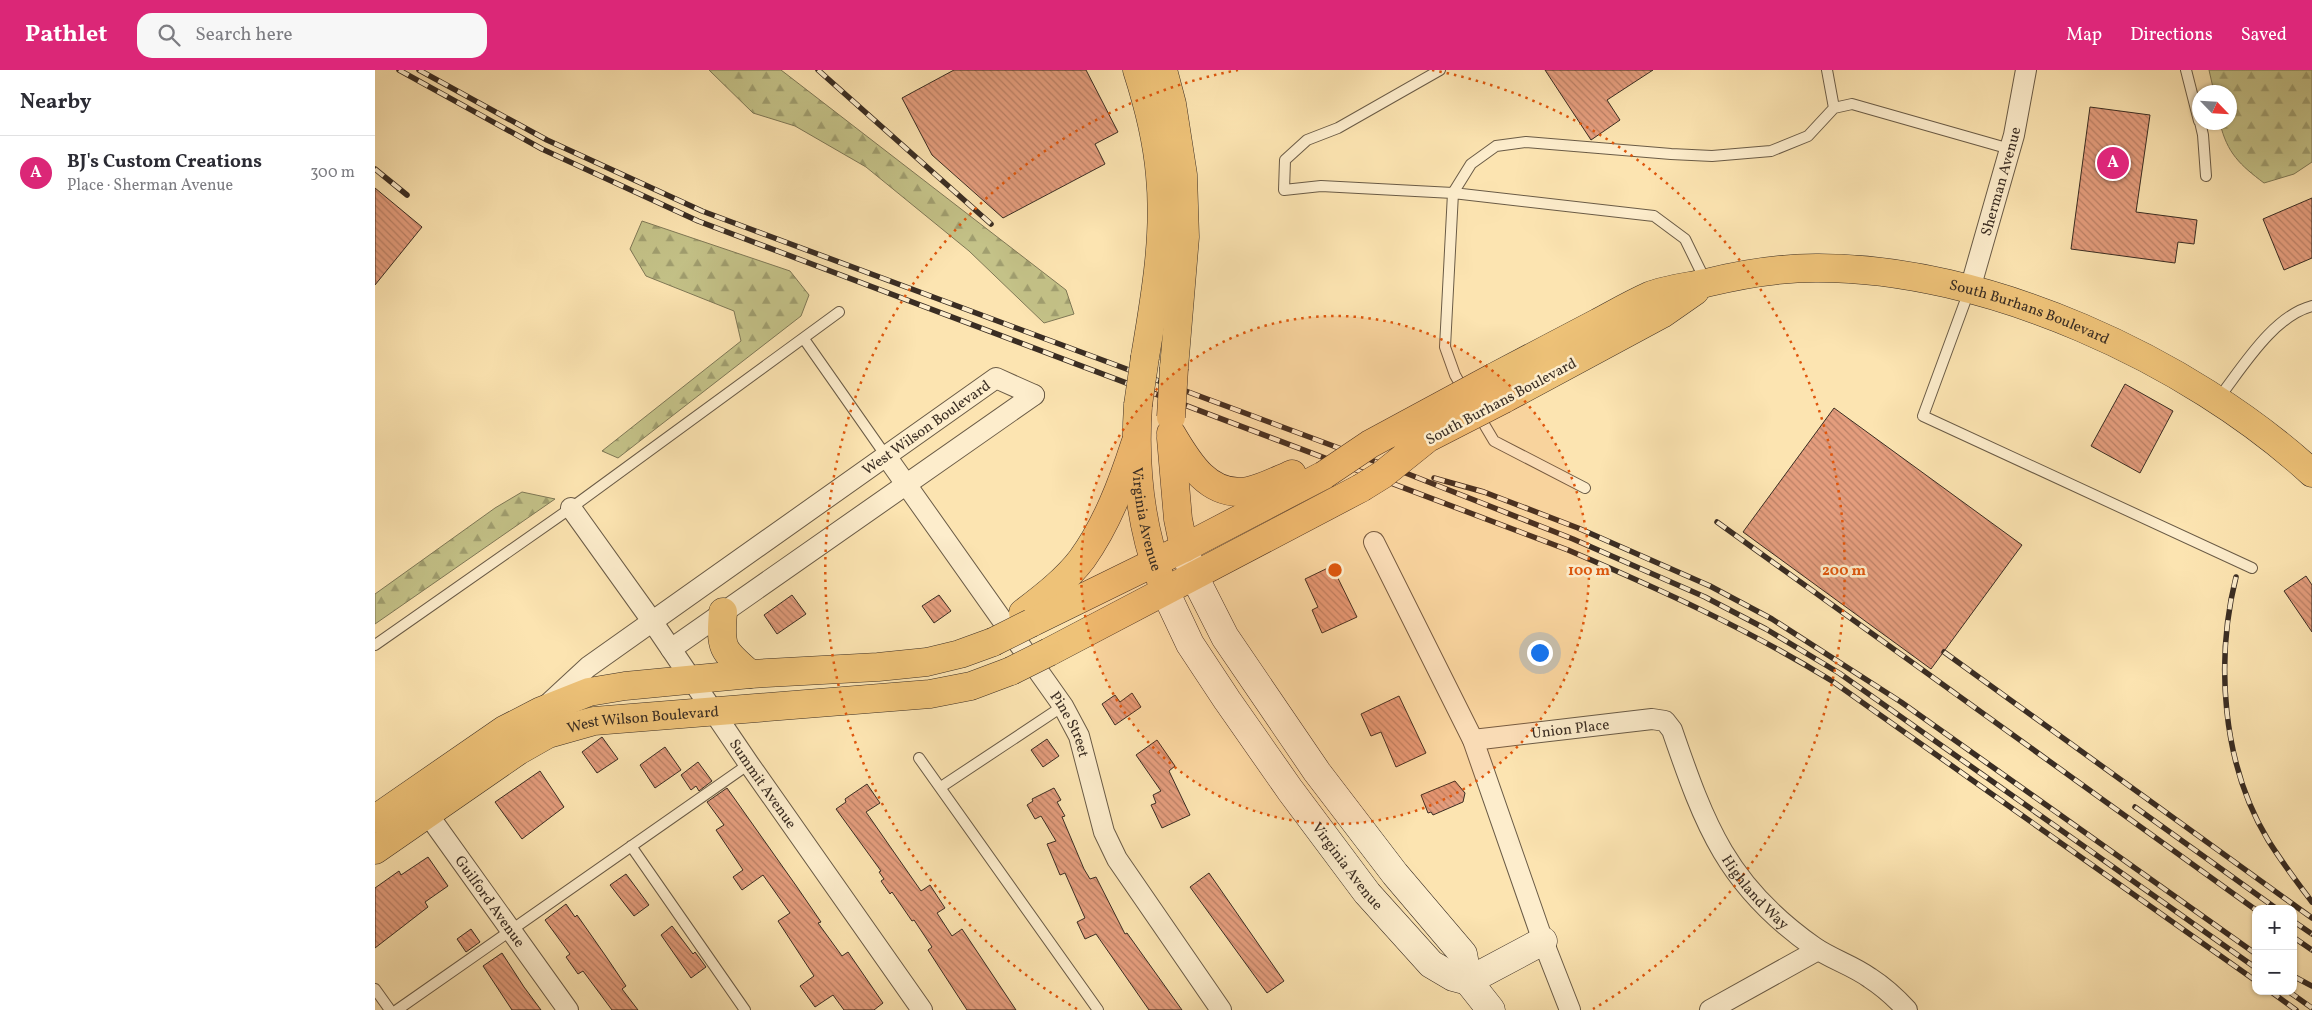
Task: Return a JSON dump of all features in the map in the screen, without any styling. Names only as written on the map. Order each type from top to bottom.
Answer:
[{"type":"main road","name":"Virginia Avenue","points":[[1137,70],[1148,106],[1160,175],[1161,232],[1138,405],[1135,444],[1138,485],[1154,561],[1165,591],[1190,644],[1294,796],[1367,893],[1431,964],[1453,977],[1468,981]]},
{"type":"main road","name":"Virginia Avenue","points":[[1163,70],[1173,104],[1183,174],[1185,237],[1171,425],[1178,519],[1184,548],[1193,574],[1225,637],[1317,772],[1395,874],[1463,954],[1468,981],[1491,1010]]},
{"type":"main road","name":"South Burhans Boulevard","points":[[1184,548],[1316,471],[1370,444],[1662,314],[1707,283],[1736,274],[1817,268],[1900,274],[1970,289],[2050,315],[2101,336],[2218,400],[2287,450],[2311,475]]},
{"type":"main road","name":"South Burhans Boulevard","points":[[1165,591],[1193,574],[1361,488],[1382,475],[1428,438],[1499,388]]},
{"type":"main road","points":[[1171,425],[1189,464],[1208,481],[1223,490],[1236,492],[1251,491],[1316,471]]},
{"type":"main road","points":[[1027,618],[1082,559],[1101,528],[1121,488],[1135,444]]},
{"type":"main road","points":[[1027,618],[1184,548]]},
{"type":"main road","name":"West Wilson Boulevard","points":[[375,819],[419,803],[548,734],[594,721],[635,716],[714,712],[930,694],[971,686],[1011,671],[1165,591]]},
{"type":"main road","points":[[723,612],[721,637],[726,654],[750,674]]},
{"type":"main road","name":"West Wilson Boulevard","points":[[375,850],[419,803],[504,730],[541,711],[589,692],[625,686],[750,674],[878,667],[927,662],[960,654],[1027,618]]},
{"type":"main road","points":[[1468,981],[1543,941]]},
{"type":"street","name":"Sherman Avenue","points":[[1970,289],[2010,149],[2023,91],[2025,70]]},
{"type":"street","name":"West Wilson Boulevard","points":[[541,711],[588,667],[996,378],[1033,395],[671,648]]},
{"type":"street","name":"Pine Street","points":[[886,456],[1063,706],[1079,736],[1104,832],[1117,859],[1221,1010]]},
{"type":"street","name":"Summit Avenue","points":[[571,508],[671,648],[749,764],[922,1010]]},
{"type":"street","points":[[1374,542],[1473,740],[1543,941],[1570,1010]]},
{"type":"street","name":"Union Place","points":[[1473,740],[1652,719],[1665,721]]},
{"type":"street","name":"Highland Way","points":[[1665,721],[1672,730],[1705,822],[1736,873],[1761,904],[1790,930],[1818,950],[1869,977],[1907,1010]]},
{"type":"street","name":"Guilford Avenue","points":[[419,803],[568,1010]]},
{"type":"street","points":[[1710,1010],[1818,950]]},
{"type":"lane","points":[[1440,70],[1339,128],[1307,140],[1285,160],[1284,190],[1321,186],[1453,193],[1654,216],[1685,239],[1707,283]]},
{"type":"lane","points":[[1827,70],[1834,108]]},
{"type":"lane","points":[[2186,70],[2192,92]]},
{"type":"lane","points":[[1585,488],[1494,441],[1455,375],[1445,347],[1453,193],[1471,164],[1496,146],[1526,142],[1712,156],[1771,151],[1808,136],[1834,108],[1852,104],[2010,149]]},
{"type":"lane","points":[[2202,130],[2206,176]]},
{"type":"lane","points":[[1970,289],[1923,416],[2253,568]]},
{"type":"lane","points":[[2218,400],[2251,356],[2282,321],[2312,306]]},
{"type":"lane","points":[[375,645],[571,508],[839,312]]},
{"type":"lane","points":[[804,339],[886,456]]},
{"type":"lane","points":[[941,787],[1063,706]]},
{"type":"lane","points":[[919,758],[1098,1010]]},
{"type":"lane","points":[[397,1010],[749,764]]},
{"type":"lane","points":[[631,846],[745,1010]]},
{"type":"lane","points":[[375,989],[390,1010]]},
{"type":"green space","points":[[709,70],[781,70],[1066,290],[1074,314],[1044,323],[969,251],[866,167],[795,126],[753,113]]},
{"type":"green space","points":[[2209,70],[2312,70],[2312,162],[2294,174],[2264,183],[2236,158],[2226,142],[2222,130],[2237,130],[2237,85],[2212,85]]},
{"type":"green space","points":[[642,221],[790,271],[809,295],[801,316],[618,458],[602,451],[741,341],[734,311],[646,276],[630,249]]},
{"type":"green space","points":[[522,492],[555,499],[375,624],[375,594],[495,508]]},
{"type":"building","points":[[954,70],[1086,70],[1118,132],[1095,144],[1105,164],[1003,218],[932,155],[902,98]]},
{"type":"building","points":[[1545,70],[1653,70],[1607,100],[1620,120],[1591,140]]},
{"type":"building","points":[[2090,107],[2150,115],[2136,212],[2197,220],[2194,244],[2178,242],[2175,263],[2071,249]]},
{"type":"building","points":[[375,188],[422,227],[375,285]]},
{"type":"building","points":[[2312,198],[2312,258],[2284,270],[2263,219]]},
{"type":"building","points":[[2125,384],[2173,411],[2140,473],[2091,446]]},
{"type":"building","points":[[1834,408],[2022,545],[1931,669],[1743,532]]},
{"type":"building","points":[[1332,566],[1357,617],[1322,633],[1312,610],[1318,607],[1305,579]]},
{"type":"building","points":[[2306,576],[2312,585],[2312,632],[2284,591]]},
{"type":"building","points":[[792,595],[806,614],[777,634],[764,615]]},
{"type":"building","points":[[939,595],[951,611],[934,623],[922,606]]},
{"type":"building","points":[[1132,693],[1141,707],[1115,725],[1102,704],[1115,695],[1120,702]]},
{"type":"building","points":[[1399,696],[1426,753],[1396,767],[1381,732],[1371,736],[1361,714]]},
{"type":"building","points":[[602,737],[618,759],[597,773],[582,752]]},
{"type":"building","points":[[1047,739],[1059,756],[1043,767],[1031,750]]},
{"type":"building","points":[[1157,740],[1175,766],[1169,771],[1190,815],[1162,828],[1151,805],[1156,803],[1153,795],[1161,791],[1136,755]]},
{"type":"building","points":[[665,747],[681,770],[655,788],[640,765]]},
{"type":"building","points":[[698,762],[712,781],[699,791],[696,786],[691,790],[681,775]]},
{"type":"building","points":[[540,771],[564,807],[522,839],[495,802]]},
{"type":"building","points":[[1455,781],[1465,793],[1463,802],[1433,815],[1431,812],[1428,813],[1421,795]]},
{"type":"building","points":[[867,784],[880,803],[866,812],[921,891],[930,885],[945,908],[937,913],[952,936],[962,929],[1016,1010],[967,1010],[928,950],[932,947],[914,920],[912,921],[892,892],[890,894],[881,881],[884,879],[879,872],[881,871],[836,809],[846,802],[845,799]]},
{"type":"building","points":[[727,788],[821,922],[818,923],[842,956],[848,952],[883,1003],[874,1010],[844,1010],[833,995],[815,1007],[800,986],[814,976],[778,921],[790,913],[763,875],[742,890],[733,877],[743,870],[716,830],[724,825],[707,802]]},
{"type":"building","points":[[1054,788],[1061,800],[1057,802],[1065,816],[1062,817],[1084,869],[1090,879],[1096,877],[1125,934],[1127,933],[1182,1010],[1149,1010],[1096,934],[1085,939],[1077,922],[1085,918],[1065,873],[1060,875],[1047,844],[1056,841],[1041,816],[1035,819],[1027,805],[1033,801],[1032,799]]},
{"type":"building","points":[[428,857],[448,886],[425,902],[428,907],[375,948],[375,888],[399,871],[401,875]]},
{"type":"building","points":[[1209,873],[1284,981],[1267,993],[1190,887]]},
{"type":"building","points":[[626,874],[649,905],[634,916],[610,885]]},
{"type":"building","points":[[566,904],[575,917],[577,915],[605,955],[626,986],[622,989],[638,1010],[612,1010],[583,971],[578,974],[566,957],[570,954],[545,920]]},
{"type":"building","points":[[672,926],[693,954],[695,952],[706,967],[691,978],[661,935]]},
{"type":"building","points":[[471,929],[480,942],[466,952],[457,939]]},
{"type":"building","points":[[502,953],[541,1010],[512,1010],[483,966]]},
{"type":"railway","points":[[399,70],[542,149],[698,221],[1568,550],[1736,627],[1832,681],[2252,978]]},
{"type":"railway","points":[[419,70],[547,140],[702,211],[1398,470],[1573,539],[1705,597],[1766,629],[1839,673],[2252,965]]},
{"type":"railway","points":[[818,70],[991,224]]},
{"type":"railway","points":[[375,169],[407,195]]},
{"type":"railway","points":[[1434,478],[1484,492],[1578,528],[1710,586],[1772,619],[1901,702],[2252,951]]},
{"type":"railway","points":[[1717,522],[2252,907]]},
{"type":"railway","points":[[2236,577],[2229,609],[2225,677],[2227,712],[2232,746],[2241,779],[2253,810],[2268,840],[2312,902]]},
{"type":"railway","points":[[1944,652],[2312,918]]},
{"type":"railway","points":[[2135,807],[2271,905]]},
{"type":"railway","points":[[2297,924],[2312,934]]},
{"type":"railway","points":[[2297,940],[2312,950]]},
{"type":"railway","points":[[2297,978],[2312,986]]},
{"type":"railway","points":[[2275,995],[2296,1010]]},
{"type":"railway","points":[[2294,995],[2312,1008]]},
{"type":"place","name":"BJ's Custom Creations","points":[[2113,163]]}]
